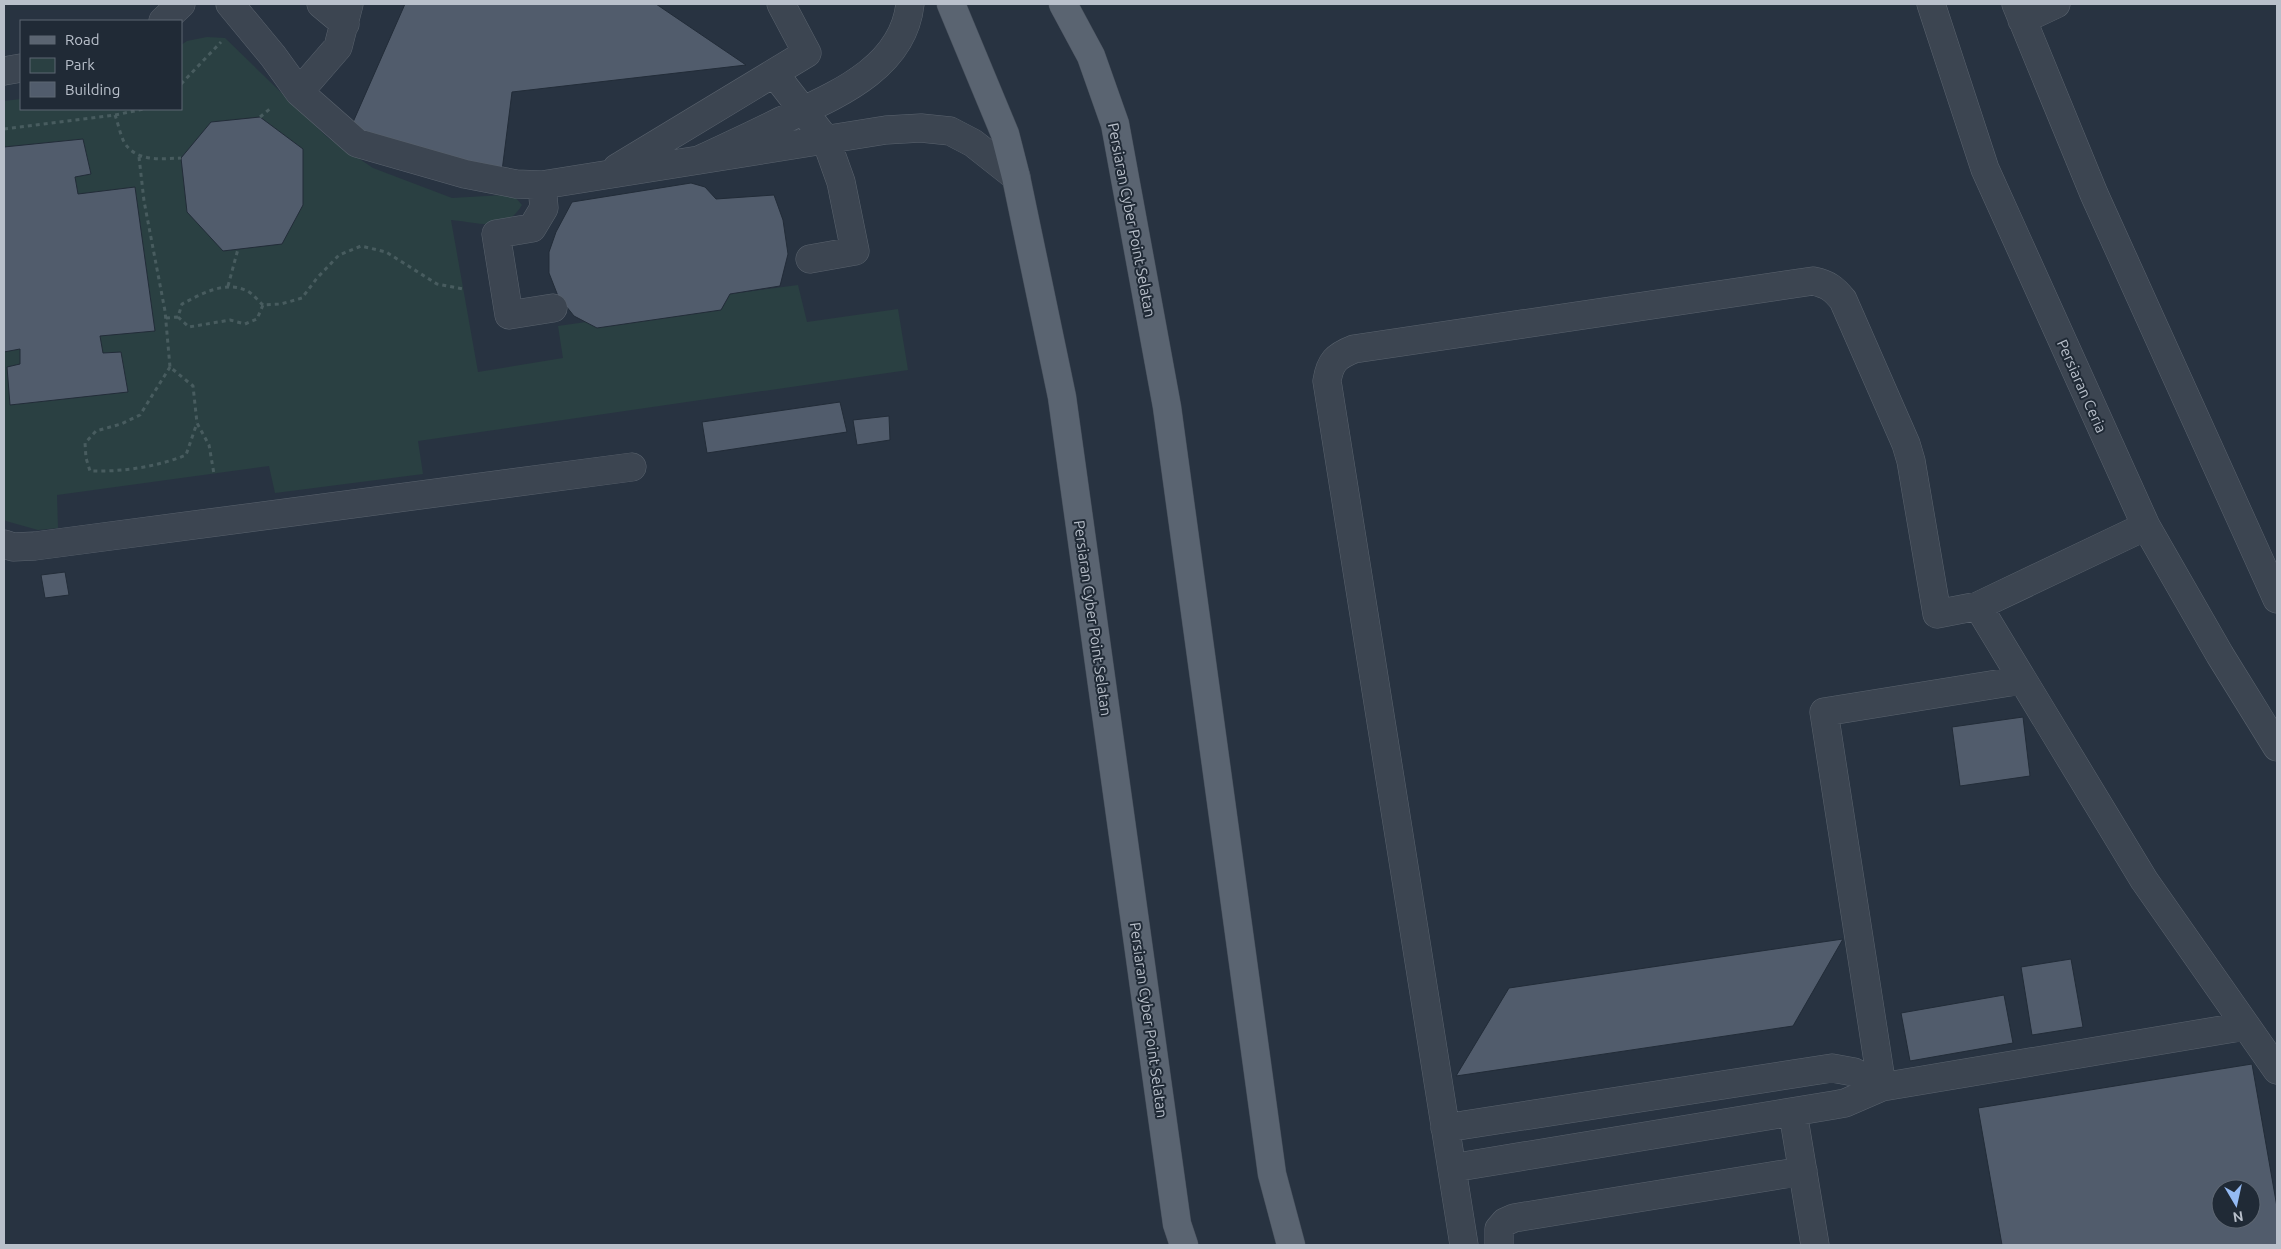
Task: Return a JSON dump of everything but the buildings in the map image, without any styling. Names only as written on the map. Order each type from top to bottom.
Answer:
[{"type":"main road","name":"Persiaran Cyber Point Selatan","points":[[951,4],[1005,134],[1016,177],[1062,398],[1177,1224],[1184,1245]]},
{"type":"main road","name":"Persiaran Cyber Point Selatan","points":[[1063,4],[1091,56],[1115,124],[1119,143],[1166,407],[1272,1174],[1291,1245]]},
{"type":"street","points":[[164,20],[181,4]]},
{"type":"street","points":[[230,4],[273,56],[299,92],[357,143],[465,174],[516,184],[542,185],[886,130],[921,128],[950,131],[973,143],[1016,177]]},
{"type":"street","points":[[299,92],[338,48],[348,14],[321,4]]},
{"type":"street","points":[[605,175],[807,53],[781,4]]},
{"type":"street","points":[[699,160],[838,94],[854,84],[885,58],[901,35],[910,4]]},
{"type":"street","name":"Persiaran Ceria","points":[[1931,4],[1984,169],[2146,526],[2220,655],[2277,747]]},
{"type":"street","points":[[2056,4],[2019,12],[2094,194],[2277,599]]},
{"type":"street","points":[[4,71],[20,68]]},
{"type":"street","points":[[774,73],[826,140],[841,182],[855,251],[810,259]]},
{"type":"street","points":[[542,185],[544,208],[532,228],[496,234],[509,315],[553,308]]},
{"type":"street","points":[[1464,1245],[1327,381],[1329,367],[1334,358],[1354,349],[1803,283],[1824,283],[1834,288],[1843,300],[1906,444],[1915,477],[1937,614],[1978,606],[2146,526]]},
{"type":"street","points":[[4,544],[13,547],[36,546],[632,467]]},
{"type":"street","points":[[1978,606],[2144,880],[2277,1070]]},
{"type":"street","points":[[1882,1086],[1824,712],[2022,680]]},
{"type":"street","points":[[1452,1168],[1793,1113],[1845,1103],[1882,1086],[2246,1026]]},
{"type":"street","points":[[1445,1128],[1832,1068],[1854,1072],[1882,1086]]},
{"type":"street","points":[[1793,1113],[1814,1245]]},
{"type":"street","points":[[1499,1245],[1499,1229],[1505,1222],[1514,1218],[1803,1171]]},
{"type":"path","points":[[182,83],[225,38]]},
{"type":"path","points":[[4,129],[116,115],[139,110]]},
{"type":"path","points":[[116,115],[124,142],[139,157],[144,201],[166,318],[170,367],[140,415],[120,424],[96,431],[85,443],[86,458],[90,471],[106,471],[172,461],[186,455],[197,423]]},
{"type":"path","points":[[139,157],[159,159],[181,158]]},
{"type":"path","points":[[263,306],[281,304],[302,298],[317,278],[339,255],[361,246],[386,252],[437,284],[463,289]]},
{"type":"path","points":[[228,286],[238,249]]},
{"type":"path","points":[[178,317],[182,304],[199,295],[228,286],[247,290],[263,306]]},
{"type":"path","points":[[166,318],[178,317],[189,327],[230,320],[245,324],[256,319],[263,306]]},
{"type":"path","points":[[170,367],[193,386],[197,423],[209,445],[214,474]]},
{"type":"green space","points":[[207,37],[225,38],[327,137],[373,168],[452,198],[504,195],[515,197],[522,205],[508,220],[499,223],[481,224],[451,220],[478,372],[563,358],[558,326],[721,310],[730,294],[798,285],[807,322],[898,309],[908,370],[418,441],[423,474],[275,493],[269,466],[57,495],[58,528],[38,530],[6,521],[4,519],[4,101],[20,99],[20,110],[182,110],[182,44],[187,41]]}]
